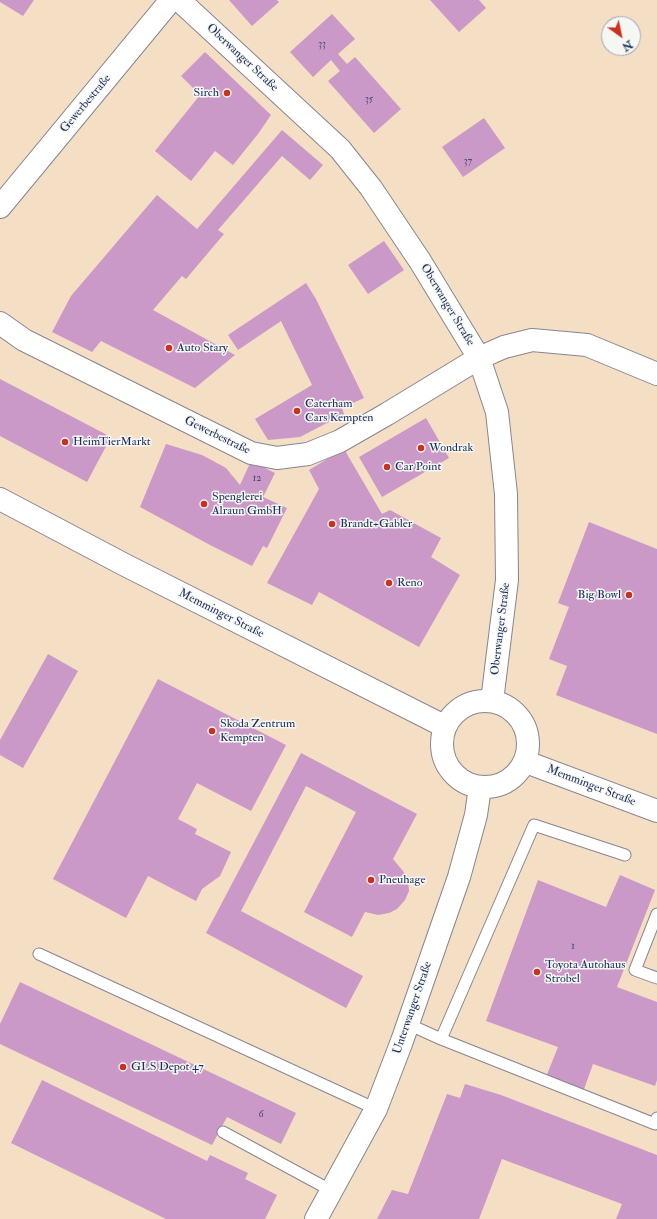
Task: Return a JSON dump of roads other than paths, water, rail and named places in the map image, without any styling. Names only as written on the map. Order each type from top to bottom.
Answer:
[{"type":"street","name":"Gewerbestraße","points":[[0,208],[171,0]]},
{"type":"street","name":"Oberwanger Straße","points":[[179,0],[340,150],[371,188],[417,255],[479,358],[497,412],[506,494],[507,580],[492,701]]},
{"type":"street","name":"Gewerbestraße","points":[[0,323],[24,340],[251,453],[277,458],[308,454],[340,441],[479,358],[504,347],[532,340],[587,345],[657,374]]},
{"type":"street","name":"Memminger Straße","points":[[0,499],[125,566],[444,726]]},
{"type":"street","points":[[477,701],[492,701],[510,709],[516,715],[526,729],[530,742],[526,762],[521,771],[502,784],[480,787],[472,785],[459,778],[446,764],[442,751],[441,737],[444,726],[457,710],[477,701]]},
{"type":"street","name":"Memminger Straße","points":[[526,762],[657,811]]},
{"type":"street","name":"Unterwanger Straße","points":[[316,1219],[376,1109],[408,1024],[459,877],[476,815],[480,787]]},
{"type":"lane","points":[[441,1039],[534,825],[625,855]]},
{"type":"lane","points":[[657,914],[635,970],[657,978]]},
{"type":"lane","points":[[39,954],[376,1109]]},
{"type":"lane","points":[[408,1024],[441,1039],[655,1124],[657,1118]]},
{"type":"lane","points":[[222,1132],[332,1191]]},
{"type":"place","name":"Sirch","points":[[227,93]]},
{"type":"place","name":"Auto Stary","points":[[169,348]]},
{"type":"place","name":"Caterham Cars Kempten","points":[[297,411]]},
{"type":"place","name":"HeimTierMarkt","points":[[65,442]]},
{"type":"place","name":"Wondrak","points":[[421,448]]},
{"type":"place","name":"Car Point","points":[[387,467]]},
{"type":"place","name":"Spenglerei Alraun GmbH","points":[[204,504]]},
{"type":"place","name":"Brandt+Gabler","points":[[332,524]]},
{"type":"place","name":"Reno","points":[[389,583]]},
{"type":"place","name":"Big Bowl","points":[[629,595]]},
{"type":"place","name":"Skoda Zentrum Kempten","points":[[212,731]]},
{"type":"place","name":"Pneuhage","points":[[371,880]]},
{"type":"place","name":"Toyota Autohaus Strobel","points":[[537,972]]},
{"type":"place","name":"GLS Depot 47","points":[[123,1067]]}]
